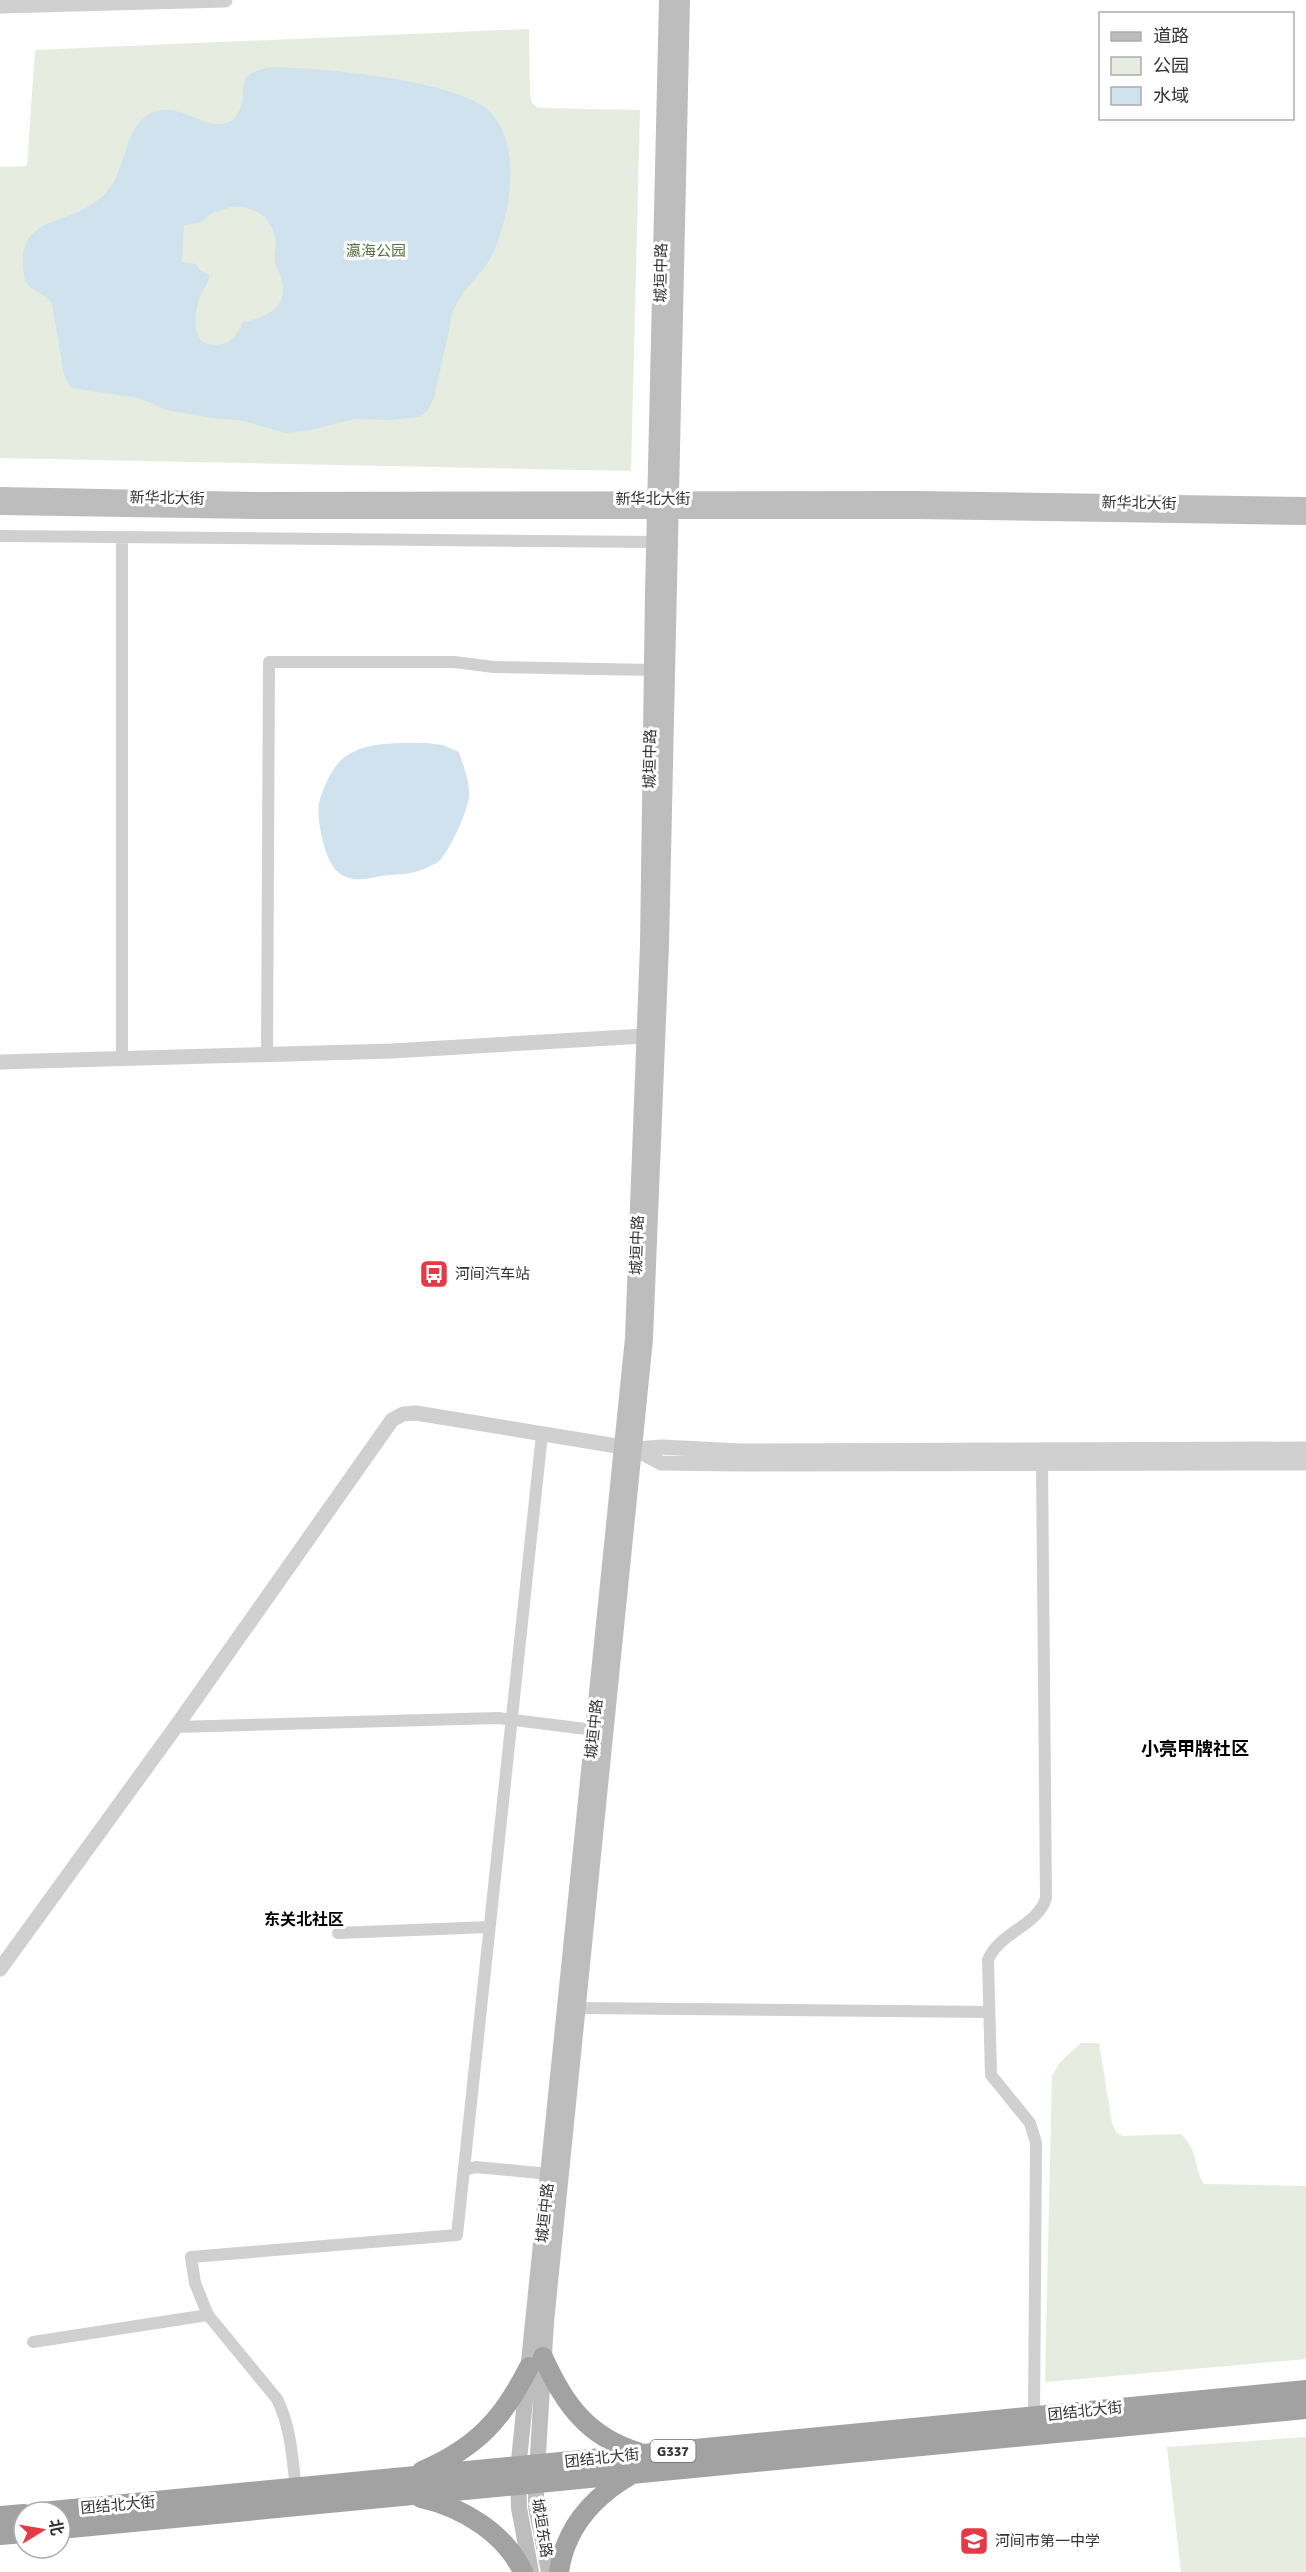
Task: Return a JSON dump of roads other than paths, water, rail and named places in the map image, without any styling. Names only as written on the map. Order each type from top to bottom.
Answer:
[{"type":"highway","points":[[408,2486],[471,2444],[504,2411],[536,2362],[590,2427],[609,2440],[644,2454]]},
{"type":"highway","name":"团结北大街","points":[[527,2475],[644,2454],[1306,2390]]},
{"type":"highway","name":"团结北大街","points":[[72,2528],[408,2486],[527,2475],[633,2474],[1306,2409]]},
{"type":"highway","points":[[559,2572],[564,2547],[572,2530],[592,2503],[610,2487],[633,2474]]},
{"type":"highway","points":[[408,2486],[463,2512],[483,2526],[505,2545],[523,2572]]},
{"type":"highway","name":"团结北大街","points":[[72,2509],[296,2488],[408,2486]]},
{"type":"main road","name":"城垣中路","points":[[527,2475],[549,2174],[594,1730],[645,1339],[661,945],[668,0]]},
{"type":"main road","name":"城垣中路","points":[[536,2362],[578,2008],[629,1448],[648,945],[654,542],[663,505],[682,0]]},
{"type":"main road","name":"新华北大街","points":[[0,495],[1306,517]]},
{"type":"main road","name":"新华北大街","points":[[0,507],[254,512],[915,499],[1306,505]]},
{"type":"main road","name":"城垣东路","points":[[527,2475],[531,2572]]},
{"type":"main road","name":"城垣东路","points":[[527,2475],[536,2506],[549,2572]]},
{"type":"street","points":[[0,6],[225,0]]},
{"type":"street","points":[[0,537],[654,542]]},
{"type":"street","points":[[122,537],[122,1057]]},
{"type":"street","points":[[267,1053],[269,662],[454,662],[494,667],[652,670]]},
{"type":"street","points":[[0,1062],[392,1051],[644,1036]]},
{"type":"street","points":[[0,1969],[176,1727],[392,1420],[403,1414],[416,1413],[629,1448],[662,1447],[740,1451],[1306,1449]]},
{"type":"street","points":[[296,2488],[288,2426],[277,2399],[208,2314],[195,2283],[191,2257],[457,2235],[542,1434]]},
{"type":"street","points":[[629,1448],[661,1462],[686,1463],[1306,1463]]},
{"type":"street","points":[[1034,2416],[1036,2143],[1030,2123],[992,2075],[988,2012],[988,1960],[996,1944],[1037,1914],[1046,1898],[1042,1464]]},
{"type":"street","points":[[176,1727],[510,1719],[594,1730]]},
{"type":"street","points":[[339,1933],[489,1927]]},
{"type":"street","points":[[578,2008],[988,2012]]},
{"type":"street","points":[[465,2170],[476,2167],[549,2174]]},
{"type":"street","points":[[33,2342],[208,2314]]},
{"type":"water","points":[[271,67],[355,73],[424,84],[478,103],[494,116],[502,130],[508,146],[510,163],[505,217],[491,257],[463,293],[454,309],[434,398],[427,411],[419,417],[392,420],[354,419],[306,431],[285,433],[240,420],[219,419],[167,410],[138,398],[73,388],[64,375],[52,304],[25,281],[23,258],[27,241],[36,231],[95,202],[109,189],[115,180],[131,135],[144,118],[154,112],[164,110],[185,114],[204,122],[223,124],[237,116],[240,110],[246,78],[254,72]],"holes":[[[239,207],[260,214],[273,230],[276,241],[275,263],[281,278],[282,297],[279,304],[268,314],[243,322],[232,339],[222,344],[209,344],[202,342],[196,324],[196,311],[209,275],[200,270],[196,264],[182,262],[184,225],[200,223],[212,213]]]},
{"type":"water","points":[[426,743],[443,745],[459,752],[468,785],[469,796],[466,810],[445,853],[436,863],[412,873],[359,879],[348,878],[338,872],[325,850],[318,810],[332,771],[346,756],[374,745]]},
{"type":"place","name":"河间汽车站","points":[[434,1274]]},
{"type":"place","name":"河间市第一中学","points":[[974,2541]]},
{"type":"district","name":"小亮甲牌社区","points":[[1195,1749]]},
{"type":"district","name":"东关北社区","points":[[304,1919]]},
{"type":"park label","name":"瀛海公园","points":[[376,251]]}]
